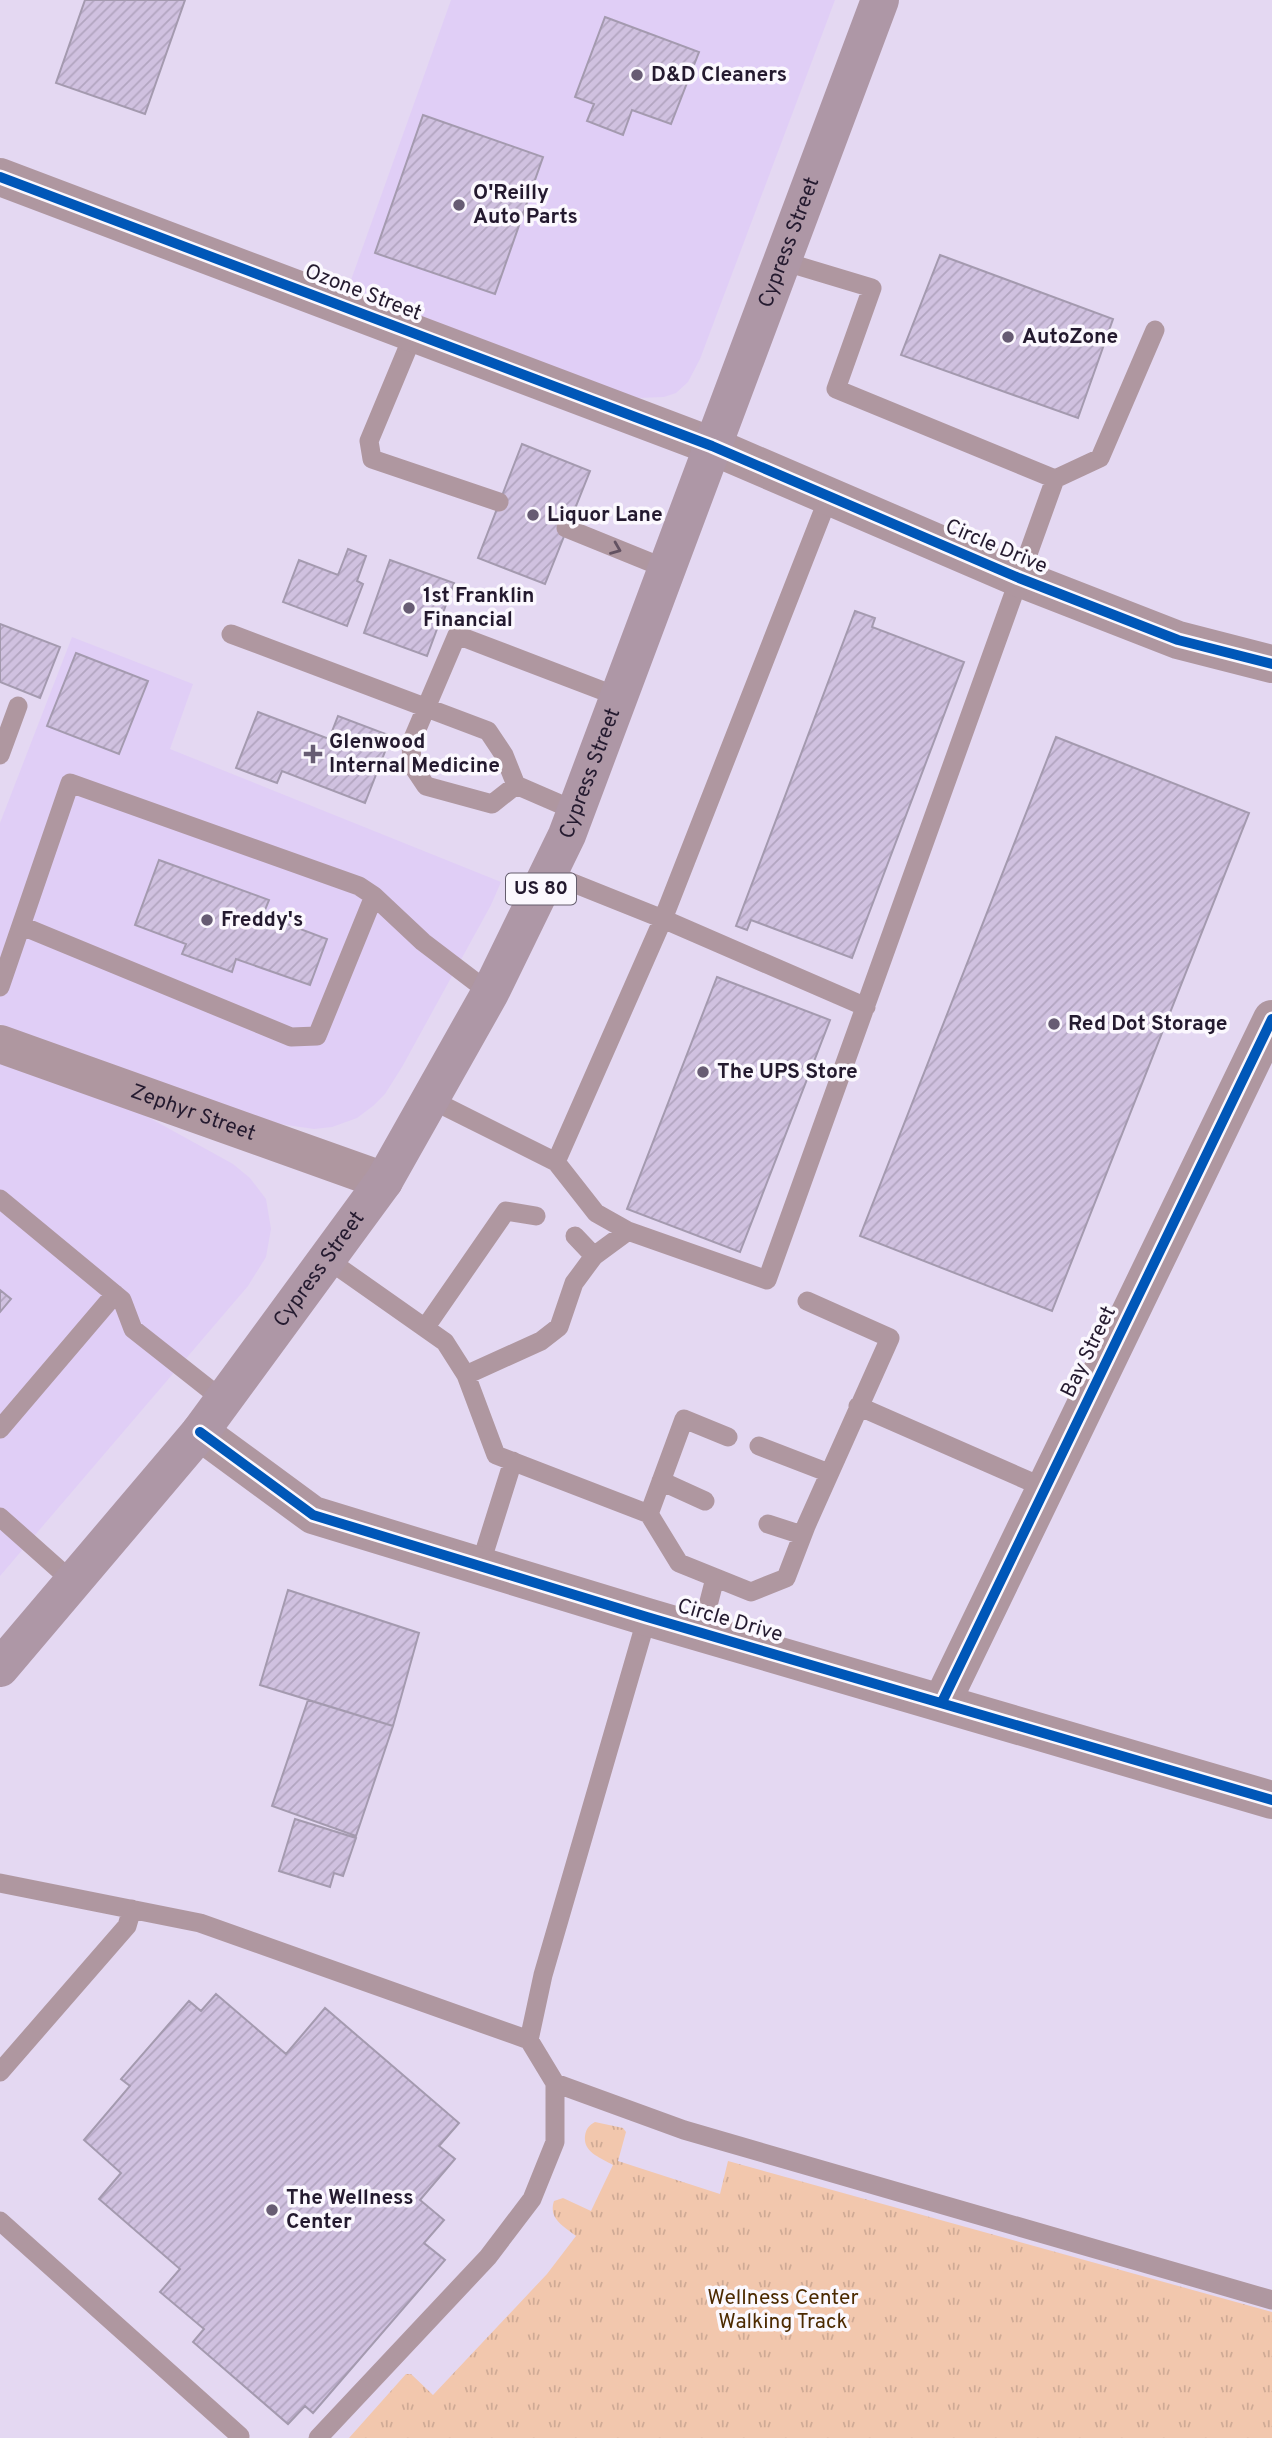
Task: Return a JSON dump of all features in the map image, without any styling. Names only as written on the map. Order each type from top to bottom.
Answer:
[{"type":"main road","name":"Cypress Street","points":[[0,1668],[200,1432],[384,1181],[490,993],[576,811],[880,0]]},
{"type":"street","name":"Ozone Street","points":[[0,177],[712,446]]},
{"type":"street","name":"Circle Drive","points":[[712,446],[1019,578],[1178,640],[1272,664]]},
{"type":"street","name":"Bay Street","points":[[942,1702],[1272,1019]]},
{"type":"street","name":"Zephyr Street","points":[[0,1044],[384,1181]]},
{"type":"street","name":"Circle Drive","points":[[200,1432],[313,1515],[647,1617],[1272,1800]]},
{"type":"lane","points":[[782,261],[872,288],[836,389],[1055,479]]},
{"type":"lane","points":[[432,1100],[556,1162],[596,1213],[628,1231],[767,1280],[1055,479],[1100,458],[1154,330]]},
{"type":"lane","points":[[414,333],[369,441],[372,459],[499,502]]},
{"type":"lane","points":[[556,1162],[663,919],[830,496]]},
{"type":"lane","points":[[566,528],[667,569]]},
{"type":"lane","points":[[231,634],[488,731],[504,755],[516,785],[576,811]]},
{"type":"lane","points":[[516,785],[492,804],[426,786],[412,765],[411,743],[457,635],[619,697]]},
{"type":"lane","points":[[0,755],[18,706]]},
{"type":"lane","points":[[0,987],[70,783],[359,886],[374,896],[423,942],[490,993]]},
{"type":"lane","points":[[548,873],[663,919],[866,1007]]},
{"type":"lane","points":[[22,926],[291,1037],[317,1036],[374,896]]},
{"type":"lane","points":[[0,1199],[122,1300],[133,1329],[223,1400]]},
{"type":"lane","points":[[425,1328],[506,1211],[536,1216]]},
{"type":"lane","points":[[466,1375],[541,1341],[559,1327],[574,1283],[594,1256],[628,1231]]},
{"type":"lane","points":[[575,1236],[594,1256]]},
{"type":"lane","points":[[327,1259],[444,1342],[466,1375],[496,1455],[649,1514],[679,1563],[751,1592],[786,1577],[858,1406],[890,1338],[807,1301]]},
{"type":"lane","points":[[0,1429],[115,1294]]},
{"type":"lane","points":[[858,1406],[1045,1488]]},
{"type":"lane","points":[[649,1514],[684,1419],[728,1437]]},
{"type":"lane","points":[[760,1447],[829,1473]]},
{"type":"lane","points":[[480,1566],[513,1461]]},
{"type":"lane","points":[[660,1481],[705,1501]]},
{"type":"lane","points":[[0,1517],[72,1582]]},
{"type":"lane","points":[[768,1524],[802,1535]]},
{"type":"lane","points":[[701,1633],[715,1578]]},
{"type":"lane","points":[[529,2040],[543,1976],[647,1617]]},
{"type":"lane","points":[[0,1884],[200,1923],[529,2040],[555,2083],[555,2142],[532,2199],[488,2257],[318,2438]]},
{"type":"lane","points":[[0,2073],[127,1926],[132,1909]]},
{"type":"lane","points":[[555,2083],[684,2130],[1272,2300]]},
{"type":"lane","points":[[0,2221],[240,2437]]},
{"type":"shaded area","points":[[451,0],[835,0],[700,359],[688,382],[676,393],[664,397],[638,398],[346,294]]},
{"type":"shaded area","points":[[72,637],[193,684],[170,749],[501,882],[402,1067],[385,1094],[357,1118],[332,1127],[314,1129],[280,1124],[148,1080],[0,1024],[0,823]]},
{"type":"shaded area","points":[[0,1061],[137,1111],[233,1164],[250,1178],[266,1199],[271,1229],[266,1257],[248,1286],[0,1576]]},
{"type":"green space","name":"Wellness Center Walking Track","points":[[595,2122],[623,2128],[626,2132],[618,2161],[720,2194],[728,2161],[1272,2312],[1272,2438],[349,2438],[406,2374],[411,2374],[433,2395],[547,2274],[576,2236],[555,2217],[554,2201],[563,2198],[591,2211],[613,2165],[587,2147],[586,2131]]},
{"type":"building","points":[[85,0],[185,0],[145,114],[56,83]]},
{"type":"building","name":"D&D Cleaners","points":[[605,17],[699,52],[671,124],[632,110],[623,135],[587,121],[594,104],[575,97]]},
{"type":"building","name":"O'Reilly Auto Parts","points":[[423,115],[543,157],[495,294],[375,253]]},
{"type":"building","name":"AutoZone","points":[[940,255],[1113,319],[1078,418],[901,355]]},
{"type":"building","name":"Liquor Lane","points":[[522,444],[590,471],[545,584],[478,558]]},
{"type":"building","points":[[348,549],[366,556],[357,581],[363,584],[347,626],[283,602],[299,560],[338,575]]},
{"type":"building","name":"1st Franklin Financial","points":[[390,560],[454,583],[427,656],[364,633]]},
{"type":"building","points":[[855,611],[875,618],[872,627],[964,662],[852,958],[751,920],[747,930],[736,926]]},
{"type":"building","points":[[0,624],[60,647],[40,698],[0,682]]},
{"type":"building","points":[[76,653],[148,681],[119,754],[47,726]]},
{"type":"building","name":"Glenwood Internal Medicine","points":[[258,712],[329,739],[338,716],[391,736],[365,803],[282,771],[277,783],[236,768]]},
{"type":"building","name":"Red Dot Storage","points":[[1056,737],[1249,813],[1052,1311],[860,1236]]},
{"type":"building","name":"Freddy's","points":[[159,860],[269,900],[263,915],[327,939],[310,985],[236,959],[232,972],[182,954],[186,944],[135,925]]},
{"type":"building","points":[[717,977],[830,1020],[740,1252],[627,1209]]},
{"type":"building","points":[[0,1290],[11,1299],[0,1312]]},
{"type":"building","points":[[288,1590],[419,1633],[393,1726],[260,1685]]},
{"type":"building","points":[[308,1700],[393,1726],[356,1836],[272,1806]]},
{"type":"building","points":[[295,1819],[356,1838],[343,1876],[334,1873],[330,1887],[279,1871]]},
{"type":"building","name":"The Wellness Center","points":[[216,1994],[286,2054],[325,2008],[459,2123],[439,2146],[455,2159],[420,2200],[444,2220],[424,2243],[445,2260],[313,2413],[305,2406],[288,2424],[193,2342],[204,2329],[160,2292],[180,2269],[99,2199],[121,2173],[84,2140],[130,2086],[121,2079],[189,2001],[201,2011]]},
{"type":"cycle path","points":[[0,177],[712,446],[1019,578],[1178,640],[1272,664]]},
{"type":"cycle path","points":[[942,1702],[1272,1019]]},
{"type":"cycle path","points":[[200,1432],[313,1515],[647,1617],[1272,1800]]},
{"type":"place","name":"D&D Cleaners","points":[[637,75]]},
{"type":"place","name":"O'Reilly Auto Parts","points":[[459,205]]},
{"type":"place","name":"AutoZone","points":[[1008,337]]},
{"type":"place","name":"Liquor Lane","points":[[533,515]]},
{"type":"place","name":"1st Franklin Financial","points":[[409,608]]},
{"type":"place","name":"Glenwood Internal Medicine","points":[[313,754]]},
{"type":"place","name":"Freddy's","points":[[207,920]]},
{"type":"place","name":"Red Dot Storage","points":[[1054,1024]]},
{"type":"place","name":"The UPS Store","points":[[703,1072]]},
{"type":"place","name":"The Wellness Center","points":[[272,2210]]}]
